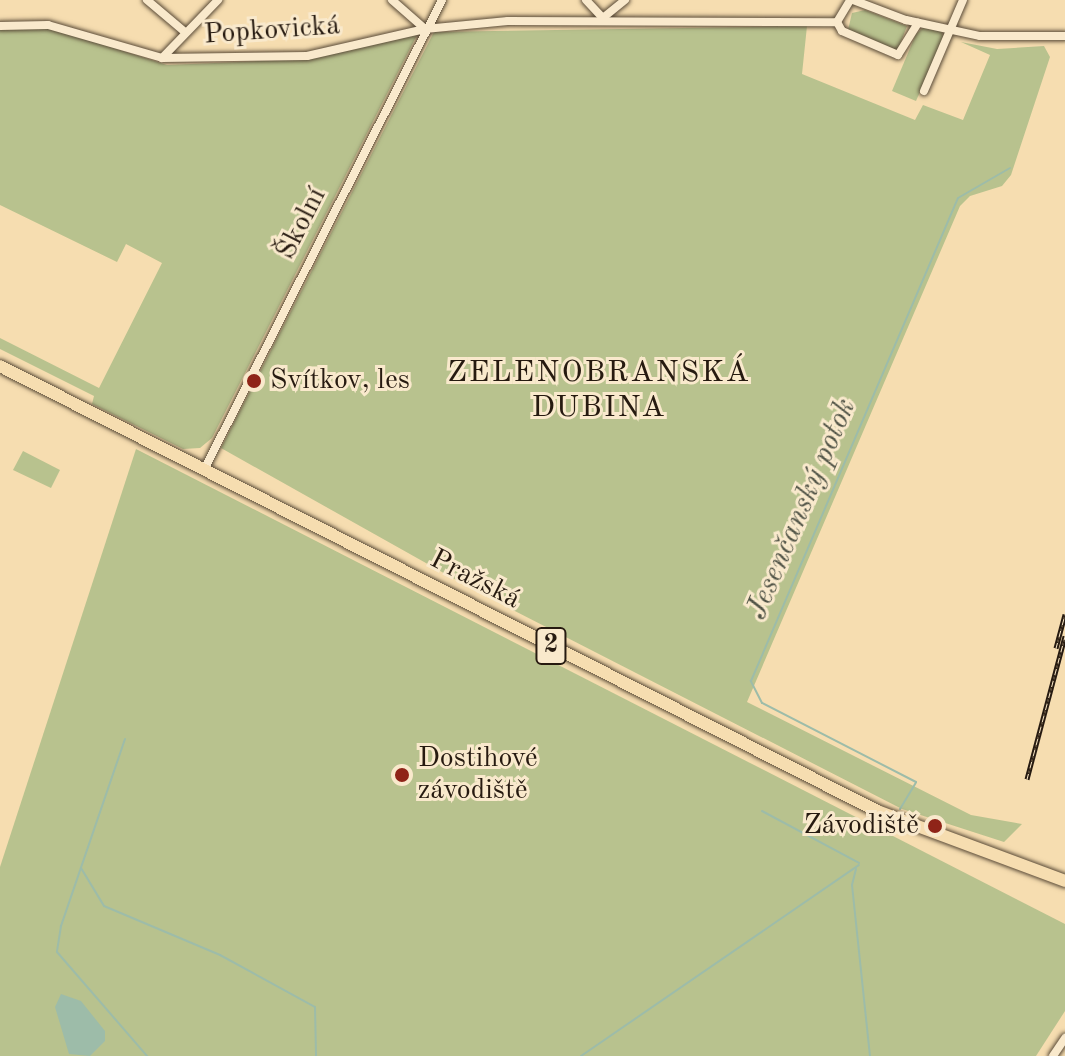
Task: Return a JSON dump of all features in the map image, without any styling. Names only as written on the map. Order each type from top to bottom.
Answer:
[{"type":"main road","name":"Pražská","points":[[0,366],[877,811],[1065,881]]},
{"type":"street","points":[[147,0],[185,32]]},
{"type":"street","points":[[162,58],[218,0]]},
{"type":"street","points":[[392,0],[425,29]]},
{"type":"street","name":"Školní","points":[[204,470],[442,0]]},
{"type":"street","points":[[586,0],[603,18],[625,0]]},
{"type":"street","points":[[918,23],[898,55],[842,31],[837,22],[852,0],[918,23],[953,30],[1007,39],[1065,36]]},
{"type":"street","points":[[924,91],[953,30],[963,0]]},
{"type":"street","name":"Popkovická","points":[[0,26],[48,25],[162,58],[182,58],[307,56],[425,29],[603,18],[837,22]]},
{"type":"street","points":[[178,42],[182,58]]},
{"type":"street","points":[[1053,1056],[1065,1038]]},
{"type":"green space","points":[[865,10],[907,26],[897,52],[848,30],[852,13]]},
{"type":"green space","points":[[42,25],[167,65],[308,59],[417,35],[212,438],[200,448],[183,449],[92,404],[94,396],[0,349],[0,338],[99,388],[162,263],[126,244],[117,262],[0,205],[0,28]]},
{"type":"green space","points":[[807,26],[802,74],[915,120],[923,105],[963,120],[990,55],[961,42],[997,49],[1044,46],[1050,57],[1011,175],[1002,186],[970,196],[960,206],[747,702],[971,815],[1022,824],[1004,842],[902,809],[474,590],[221,448],[434,32]]},
{"type":"green space","points":[[923,28],[941,31],[944,38],[916,101],[892,91],[916,34]]},
{"type":"green space","name":"Dostihové závodiště","points":[[136,449],[1065,924],[1065,1011],[1036,1056],[0,1056],[0,867]]},
{"type":"green space","points":[[23,451],[60,470],[51,488],[13,470]]},
{"type":"shaded area","points":[[61,994],[81,1001],[105,1031],[105,1041],[90,1056],[69,1054],[55,1007]]},
{"type":"waterway","name":"Jesenčanský potok","points":[[900,809],[916,782],[762,703],[751,681],[958,198],[1010,168]]},
{"type":"waterway","points":[[125,739],[61,926],[57,952],[147,1056]]},
{"type":"waterway","points":[[762,811],[859,863]]},
{"type":"waterway","points":[[581,1056],[859,865]]},
{"type":"waterway","points":[[81,868],[104,906],[220,955],[315,1007],[316,1056]]},
{"type":"waterway","name":"Jesenčanský potok","points":[[856,869],[852,885],[870,1056]]},
{"type":"railway","points":[[1056,648],[1065,614]]},
{"type":"railway","points":[[1027,779],[1065,636]]},
{"type":"place","name":"Svítkov, les","points":[[254,381]]},
{"type":"place","name":"Dostihové závodiště","points":[[402,775]]},
{"type":"place","name":"Závodiště","points":[[935,826]]},
{"type":"district","name":"ZELENOBRANSKÁ DUBINA","points":[[599,390]]}]
